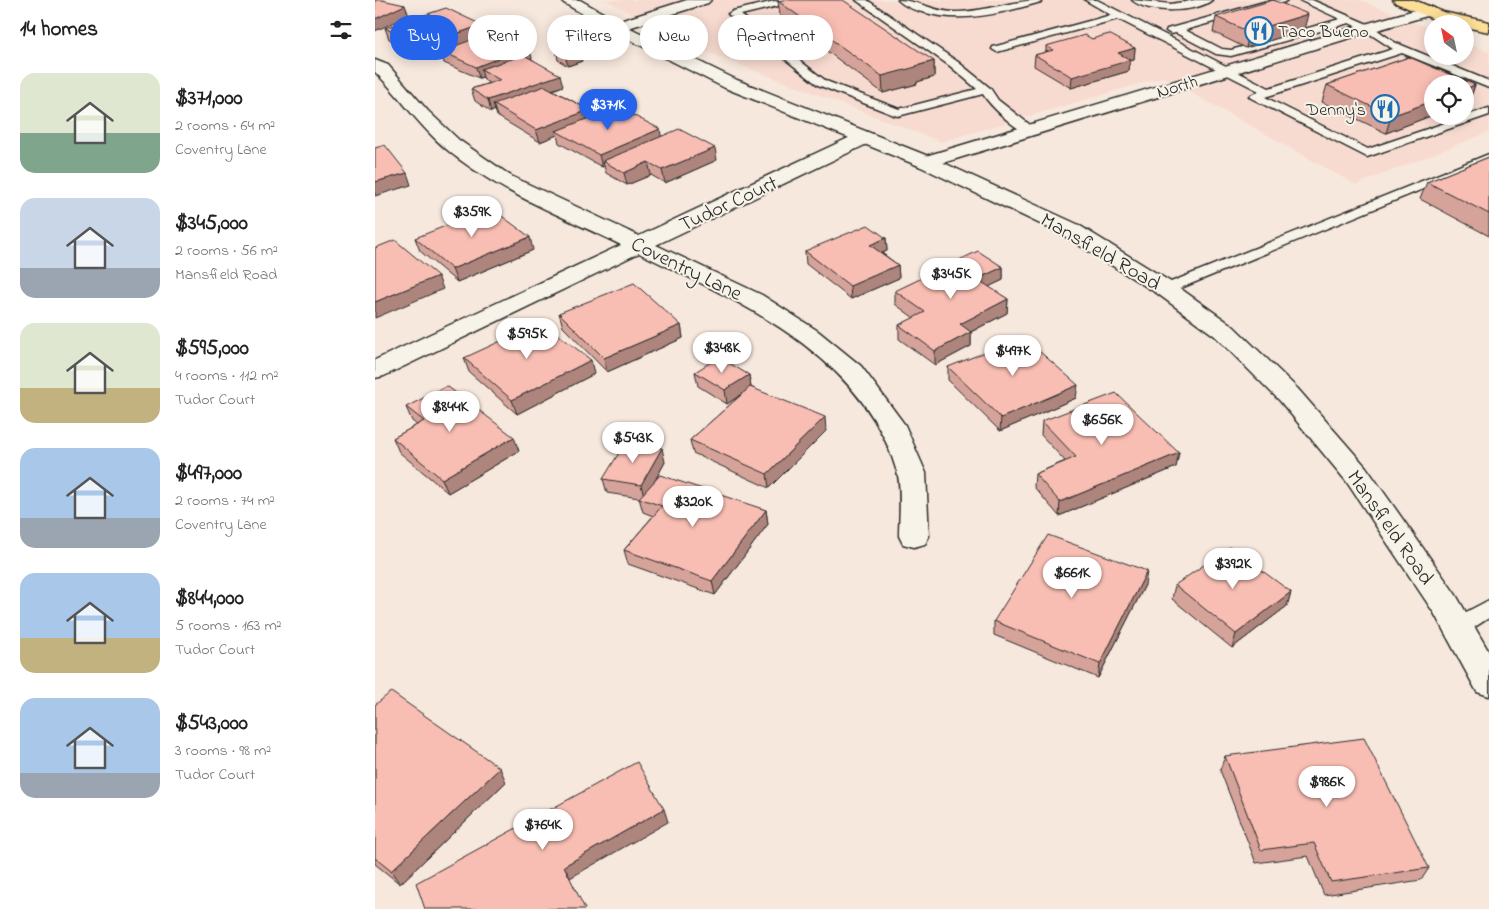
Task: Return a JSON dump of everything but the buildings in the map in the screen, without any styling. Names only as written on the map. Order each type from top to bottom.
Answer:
[{"type":"main road","points":[[1401,0],[1438,15]]},
{"type":"main road","points":[[1433,13],[1489,26]]},
{"type":"main road","points":[[1474,30],[1489,36]]},
{"type":"street","name":"Mansfield Road","points":[[569,0],[595,15]]},
{"type":"street","points":[[630,23],[703,0]]},
{"type":"street","name":"North","points":[[926,162],[1368,28],[1433,13]]},
{"type":"street","name":"Mansfield Road","points":[[630,34],[731,84],[926,162],[1069,229],[1166,289],[1224,331],[1289,395],[1356,474],[1445,604],[1489,682]]},
{"type":"street","name":"Coventry Lane","points":[[375,65],[382,69],[422,115],[452,144],[503,180],[754,300],[809,336],[852,372],[892,425],[912,473],[914,536]]},
{"type":"street","name":"Tudor Court","points":[[375,370],[864,138]]},
{"type":"lane","points":[[861,0],[954,64],[986,90],[993,102],[1030,131]]},
{"type":"lane","points":[[903,0],[918,9],[949,16],[1001,9],[1038,0]]},
{"type":"lane","points":[[1090,0],[1269,92]]},
{"type":"lane","points":[[1137,0],[1150,6],[1168,8],[1207,0]]},
{"type":"lane","points":[[1158,35],[1282,0]]},
{"type":"lane","points":[[1303,0],[1368,28],[1390,44],[1489,85]]},
{"type":"lane","points":[[775,4],[733,14],[822,83],[898,112],[986,90]]},
{"type":"lane","points":[[997,49],[1120,15]]},
{"type":"lane","points":[[1175,30],[1220,52],[1231,53],[1349,20]]},
{"type":"lane","points":[[1403,49],[1255,96],[1367,153],[1489,111]]},
{"type":"lane","points":[[1166,289],[1489,158]]},
{"type":"lane","points":[[1458,626],[1489,608]]},
{"type":"shaded area","points":[[606,0],[1360,0],[1424,26],[1424,65],[1474,65],[1474,46],[1489,52],[1489,132],[1356,185],[1163,77],[941,142],[727,60],[833,60],[833,15],[718,15],[718,56],[708,53],[708,15],[640,15],[640,19]]},
{"type":"place","name":"Taco Bueno","points":[[1259,31]]},
{"type":"place","name":"Denny's","points":[[1385,109]]}]
